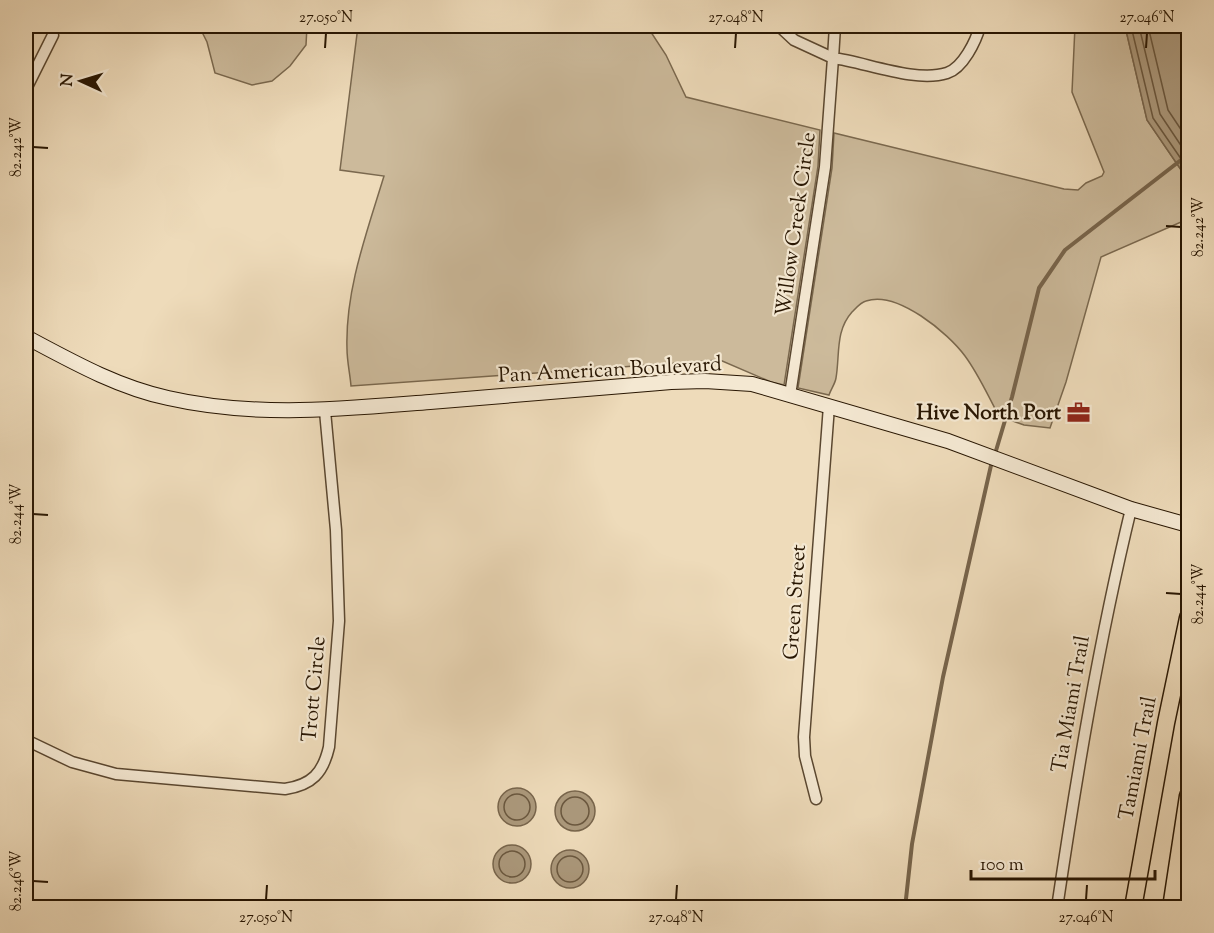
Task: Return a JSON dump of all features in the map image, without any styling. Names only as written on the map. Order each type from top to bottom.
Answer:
[{"type":"main road","name":"Tamiami Trail","points":[[1133,908],[1166,723],[1188,618]]},
{"type":"main road","points":[[1171,908],[1188,796]]},
{"type":"street","points":[[779,26],[794,40],[833,57],[888,71],[928,75],[948,73],[967,56],[980,26]]},
{"type":"street","name":"Willow Creek Circle","points":[[789,395],[825,167],[835,26]]},
{"type":"street","points":[[26,89],[53,35]]},
{"type":"street","name":"Pan American Boulevard","points":[[26,337],[134,388],[166,398],[206,406],[250,411],[325,411],[705,381],[752,384],[948,441],[1131,508],[1188,525]]},
{"type":"street","name":"Green Street","points":[[816,799],[805,756],[804,737],[829,406]]},
{"type":"street","name":"Trott Circle","points":[[26,740],[72,762],[97,770],[137,777],[285,789],[301,786],[318,774],[326,760],[329,747],[339,621],[336,530],[325,411]]},
{"type":"street","name":"Tia Miami Trail","points":[[1057,908],[1096,662],[1131,508]]},
{"type":"shaded area","points":[[199,26],[307,26],[306,45],[290,66],[272,81],[252,85],[215,73],[207,42]]},
{"type":"shaded area","points":[[358,26],[647,26],[666,55],[686,97],[820,130],[818,166],[784,385],[771,382],[720,360],[351,386],[347,358],[347,327],[353,283],[384,176],[340,170]]},
{"type":"shaded area","points":[[1075,26],[1125,26],[1147,120],[1188,180],[1188,219],[1101,257],[1066,382],[1050,428],[1024,425],[999,416],[970,363],[947,336],[921,316],[892,302],[878,299],[862,303],[847,319],[839,344],[835,380],[829,395],[798,388],[832,168],[834,133],[1064,189],[1078,190],[1086,183],[1102,176],[1104,172],[1072,92]]},
{"type":"water","points":[[1125,26],[1188,26],[1188,180],[1147,120]]},
{"type":"water","points":[[517,788],[524,789],[530,794],[535,800],[535,814],[530,820],[524,825],[517,826],[510,825],[504,820],[499,814],[498,807],[499,800],[504,794],[510,789]]},
{"type":"water","points":[[575,791],[583,792],[589,797],[594,803],[594,819],[589,825],[583,830],[575,831],[567,830],[561,825],[556,819],[555,811],[556,803],[561,797],[567,792]]},
{"type":"water","points":[[512,845],[519,846],[525,851],[530,857],[530,871],[525,877],[519,882],[512,883],[505,882],[499,877],[494,871],[493,864],[494,857],[499,851],[505,846]]},
{"type":"water","points":[[570,850],[577,851],[583,856],[588,862],[588,876],[583,882],[577,887],[570,888],[563,887],[557,882],[552,876],[551,869],[552,862],[557,856],[563,851]]},
{"type":"waterway","points":[[995,454],[1012,397],[1039,288],[1065,250],[1181,160]]},
{"type":"waterway","points":[[905,908],[912,844],[943,677],[992,461]]},
{"type":"place","name":"Hive North Port","points":[[1079,412]]}]
